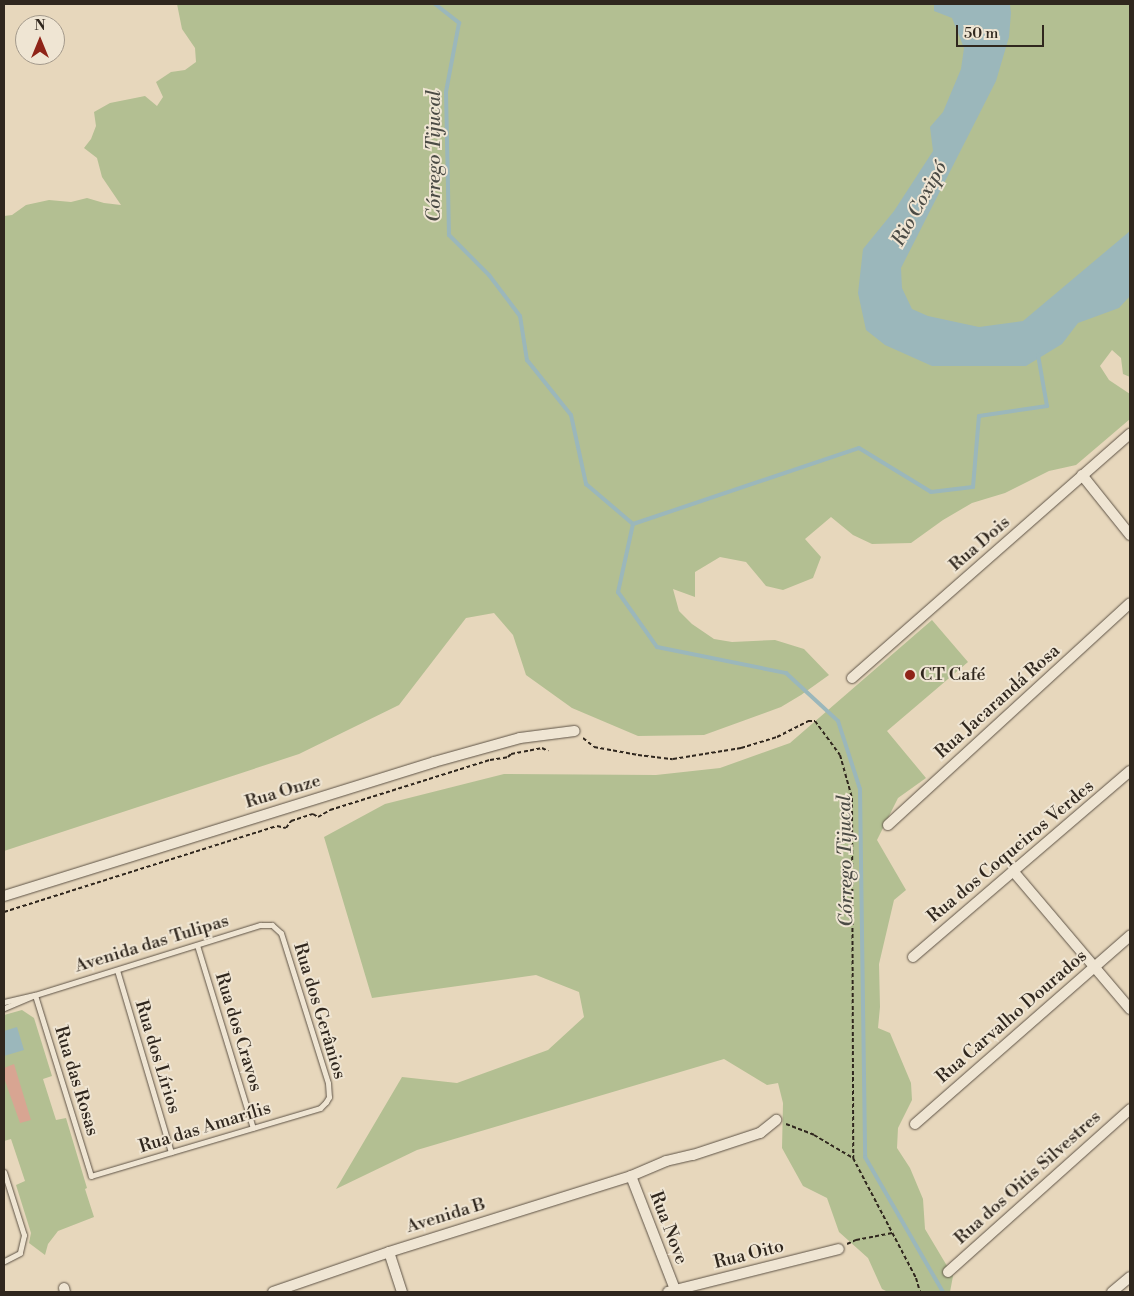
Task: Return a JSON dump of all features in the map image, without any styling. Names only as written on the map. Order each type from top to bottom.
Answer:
[{"type":"street","name":"Rua Dois","points":[[852,678],[1130,434]]},
{"type":"street","points":[[1082,475],[1130,535]]},
{"type":"street","name":"Rua Jacarandá Rosa","points":[[888,825],[1130,603]]},
{"type":"street","name":"Rua Onze","points":[[4,896],[434,762],[520,738],[575,731]]},
{"type":"street","name":"Rua dos Coqueiros Verdes","points":[[913,957],[1130,771]]},
{"type":"street","points":[[1013,872],[1130,1009]]},
{"type":"street","name":"Rua Carvalho Dourados","points":[[915,1124],[1130,936]]},
{"type":"street","name":"Rua dos Oitis Silvestres","points":[[948,1272],[1130,1109]]},
{"type":"street","name":"Avenida B","points":[[273,1292],[389,1252],[631,1176],[666,1161],[693,1155],[760,1133],[776,1120]]},
{"type":"street","name":"Rua Nove","points":[[631,1176],[673,1291]]},
{"type":"street","name":"Rua Oito","points":[[673,1291],[839,1249]]},
{"type":"street","points":[[389,1252],[402,1292]]},
{"type":"street","points":[[1112,1292],[1130,1277]]},
{"type":"lane","name":"Avenida das Tulipas","points":[[4,1002],[35,995],[260,925],[272,926],[277,929]]},
{"type":"lane","name":"Rua dos Gerânios","points":[[277,929],[281,933],[328,1083],[329,1097],[326,1102]]},
{"type":"lane","name":"Rua dos Cravos","points":[[197,945],[253,1128]]},
{"type":"lane","name":"Rua dos Lírios","points":[[117,970],[171,1152]]},
{"type":"lane","name":"Avenida das Tulipas","points":[[4,1008],[35,995]]},
{"type":"lane","name":"Rua das Rosas","points":[[35,995],[91,1176]]},
{"type":"lane","name":"Rua das Amarílis","points":[[91,1176],[320,1108],[326,1102]]},
{"type":"lane","points":[[4,1172],[24,1236],[20,1252],[4,1261]]},
{"type":"path","points":[[575,731],[594,747],[673,759],[741,748],[777,737],[808,721],[815,721],[840,755],[852,798],[853,1158],[916,1278],[920,1292]]},
{"type":"path","points":[[4,912],[277,826],[286,828],[291,821],[313,814],[318,817],[330,810],[490,760],[542,748],[548,751]]},
{"type":"path","points":[[776,1120],[814,1135],[853,1158]]},
{"type":"path","points":[[839,1249],[856,1240],[892,1232]]},
{"type":"green space","points":[[177,4],[1130,4],[1130,377],[1123,374],[1121,358],[1112,350],[1100,366],[1109,380],[1130,394],[1130,419],[1076,465],[1049,471],[1005,493],[972,503],[943,520],[911,543],[872,544],[853,535],[831,517],[805,539],[821,557],[813,578],[783,590],[766,586],[746,562],[720,557],[695,572],[695,597],[673,589],[679,611],[692,624],[714,639],[732,642],[775,640],[804,649],[829,675],[781,707],[704,735],[638,736],[572,708],[526,675],[513,635],[494,613],[466,618],[399,705],[299,754],[4,851],[4,216],[12,215],[26,205],[49,200],[71,202],[87,198],[121,205],[102,177],[97,158],[84,148],[91,139],[96,126],[94,112],[110,103],[145,96],[157,106],[163,97],[156,82],[171,72],[185,70],[196,62],[195,48],[182,29]]},
{"type":"green space","points":[[932,620],[968,662],[887,731],[926,778],[898,798],[877,840],[906,890],[894,900],[879,964],[880,1007],[878,1028],[890,1033],[911,1083],[912,1100],[898,1128],[897,1148],[910,1168],[923,1199],[925,1229],[953,1276],[950,1292],[888,1292],[882,1289],[868,1258],[839,1232],[827,1198],[803,1186],[782,1148],[783,1103],[778,1083],[767,1085],[724,1059],[417,1150],[336,1189],[402,1077],[457,1083],[548,1050],[584,1017],[579,992],[536,975],[372,998],[324,837],[385,804],[504,774],[656,775],[720,768],[790,743]]},
{"type":"green space","points":[[22,1010],[34,1018],[52,1076],[43,1079],[56,1120],[66,1118],[94,1217],[58,1231],[48,1244],[45,1255],[29,1243],[31,1233],[16,1185],[25,1181],[11,1139],[4,1141],[4,1015]]},
{"type":"water","name":"Rio Coxipó","points":[[934,4],[1010,4],[1011,13],[1009,37],[996,81],[901,268],[902,288],[912,309],[928,316],[979,327],[1023,321],[1130,231],[1130,296],[1119,308],[1078,323],[1062,344],[1026,366],[932,366],[885,345],[866,330],[858,293],[863,249],[894,211],[933,151],[930,127],[943,112],[961,69],[964,48],[952,18],[934,11]]},
{"type":"water","points":[[17,1027],[24,1050],[4,1056],[4,1031]]},
{"type":"building","points":[[14,1064],[31,1120],[20,1123],[4,1078],[4,1068]]},
{"type":"waterway","name":"Córrego Tijucal","points":[[435,4],[459,23],[446,92],[449,235],[489,275],[520,316],[527,360],[571,415],[586,484],[633,524],[618,592],[657,647],[786,673],[838,721],[860,789],[865,1157],[943,1292]]},
{"type":"waterway","name":"Córrego Tijucal","points":[[633,524],[859,448],[931,492],[973,487],[979,416],[1047,406],[1038,355]]},
{"type":"place","name":"CT Café","points":[[910,675]]}]
